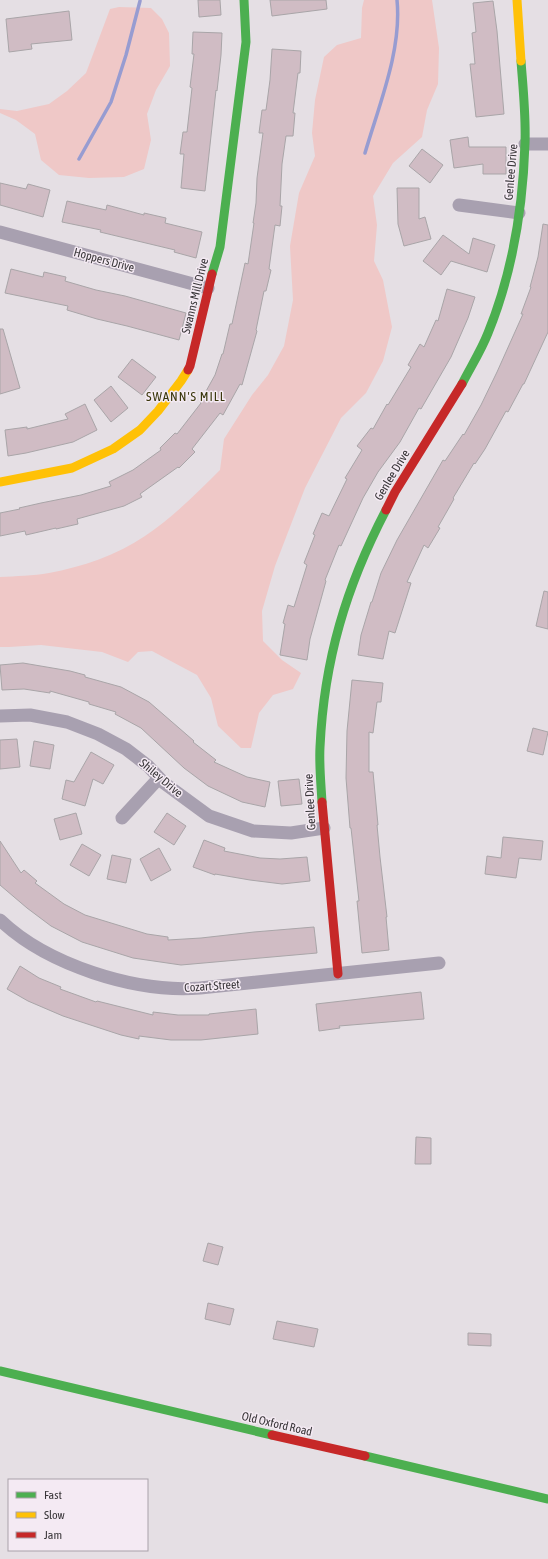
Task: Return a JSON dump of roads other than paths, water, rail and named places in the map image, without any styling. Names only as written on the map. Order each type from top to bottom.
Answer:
[{"type":"street","name":"Swanns Mill Drive","points":[[0,482],[72,468],[113,449],[140,430],[158,411],[177,388],[190,366],[208,288],[220,247],[246,42],[244,0]]},
{"type":"street","name":"Genlee Drive","points":[[338,974],[324,828],[320,748],[325,688],[332,649],[348,592],[368,544],[395,492],[455,397],[488,334],[503,288],[515,238],[519,213],[525,144],[525,118],[517,0]]},
{"type":"street","points":[[525,144],[548,144]]},
{"type":"street","points":[[459,205],[519,213]]},
{"type":"street","name":"Hoppers Drive","points":[[0,232],[208,288]]},
{"type":"street","name":"Shiley Drive","points":[[0,716],[30,715],[67,722],[98,734],[126,749],[148,766],[164,783],[209,816],[253,831],[291,833],[324,828]]},
{"type":"street","points":[[122,818],[159,778]]},
{"type":"street","name":"Cozart Street","points":[[0,920],[9,928],[49,955],[90,972],[143,985],[184,989],[439,963]]},
{"type":"street","name":"Old Oxford Road","points":[[0,1371],[548,1499]]},
{"type":"waterway","points":[[365,153],[383,97],[393,58],[398,19],[397,0]]},
{"type":"waterway","points":[[79,159],[111,102],[126,55],[140,1]]},
{"type":"district","name":"SWANN'S MILL","points":[[186,396]]}]
